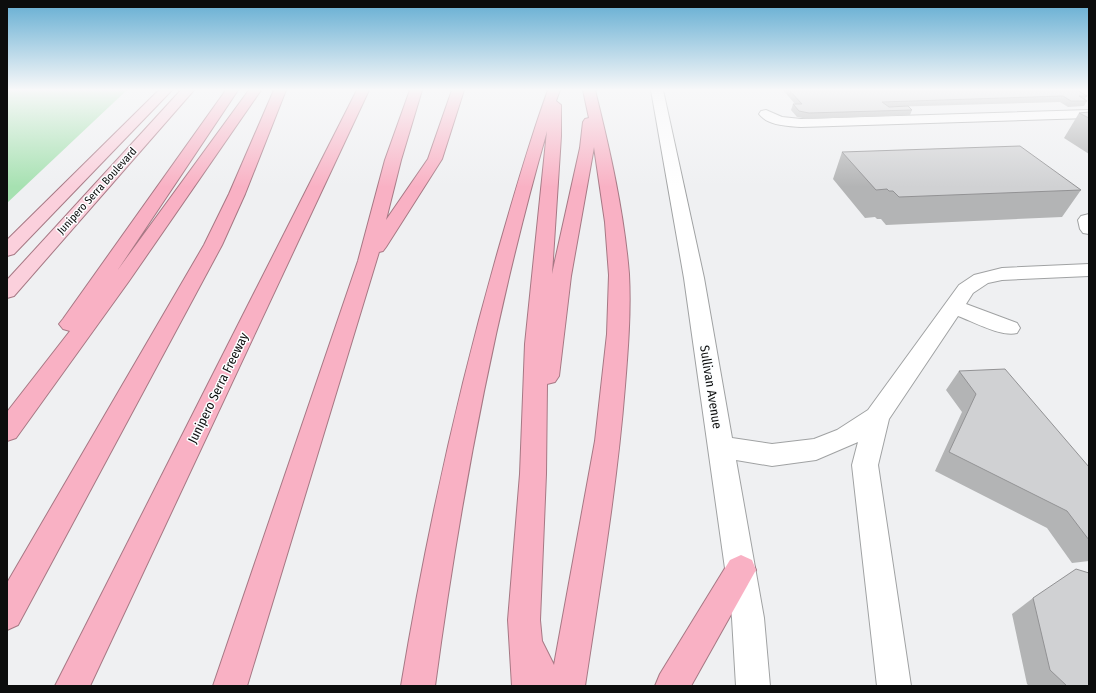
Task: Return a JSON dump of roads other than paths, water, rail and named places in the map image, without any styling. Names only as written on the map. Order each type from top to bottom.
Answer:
[{"type":"highway","points":[[7,419],[102,276],[209,122]]},
{"type":"highway","points":[[7,431],[122,277],[232,122]]},
{"type":"highway","points":[[7,614],[212,245],[237,194],[267,122]]},
{"type":"highway","name":"Junipero Serra Freeway","points":[[72,686],[348,122]]},
{"type":"highway","points":[[230,686],[367,261],[393,160],[405,122]]},
{"type":"highway","points":[[367,261],[435,159],[447,122]]},
{"type":"highway","points":[[418,686],[452,488],[471,394],[494,300],[543,122]]},
{"type":"highway","points":[[529,686],[524,620],[533,474],[536,344],[554,122]]},
{"type":"highway","points":[[533,474],[556,307],[589,137],[589,122]]},
{"type":"highway","points":[[568,686],[608,442],[617,359],[617,248],[602,148],[596,122]]},
{"type":"highway","points":[[672,686],[741,570]]},
{"type":"highway","points":[[524,620],[529,648],[536,667],[548,686]]},
{"type":"main road","name":"Junipero Serra Boulevard","points":[[7,250],[134,122]]},
{"type":"main road","name":"Junipero Serra Boulevard","points":[[7,292],[159,122]]},
{"type":"street","name":"Sullivan Avenue","points":[[663,122],[694,278],[741,570],[748,618],[753,686]]},
{"type":"street","points":[[794,122],[822,122]]},
{"type":"street","points":[[1089,219],[1087,220],[1089,229]]},
{"type":"street","points":[[894,686],[865,465],[877,417],[966,289],[981,279],[1002,274],[1089,270]]},
{"type":"street","points":[[954,307],[1009,328]]},
{"type":"street","points":[[721,447],[772,454],[816,449],[846,437],[877,417]]}]
